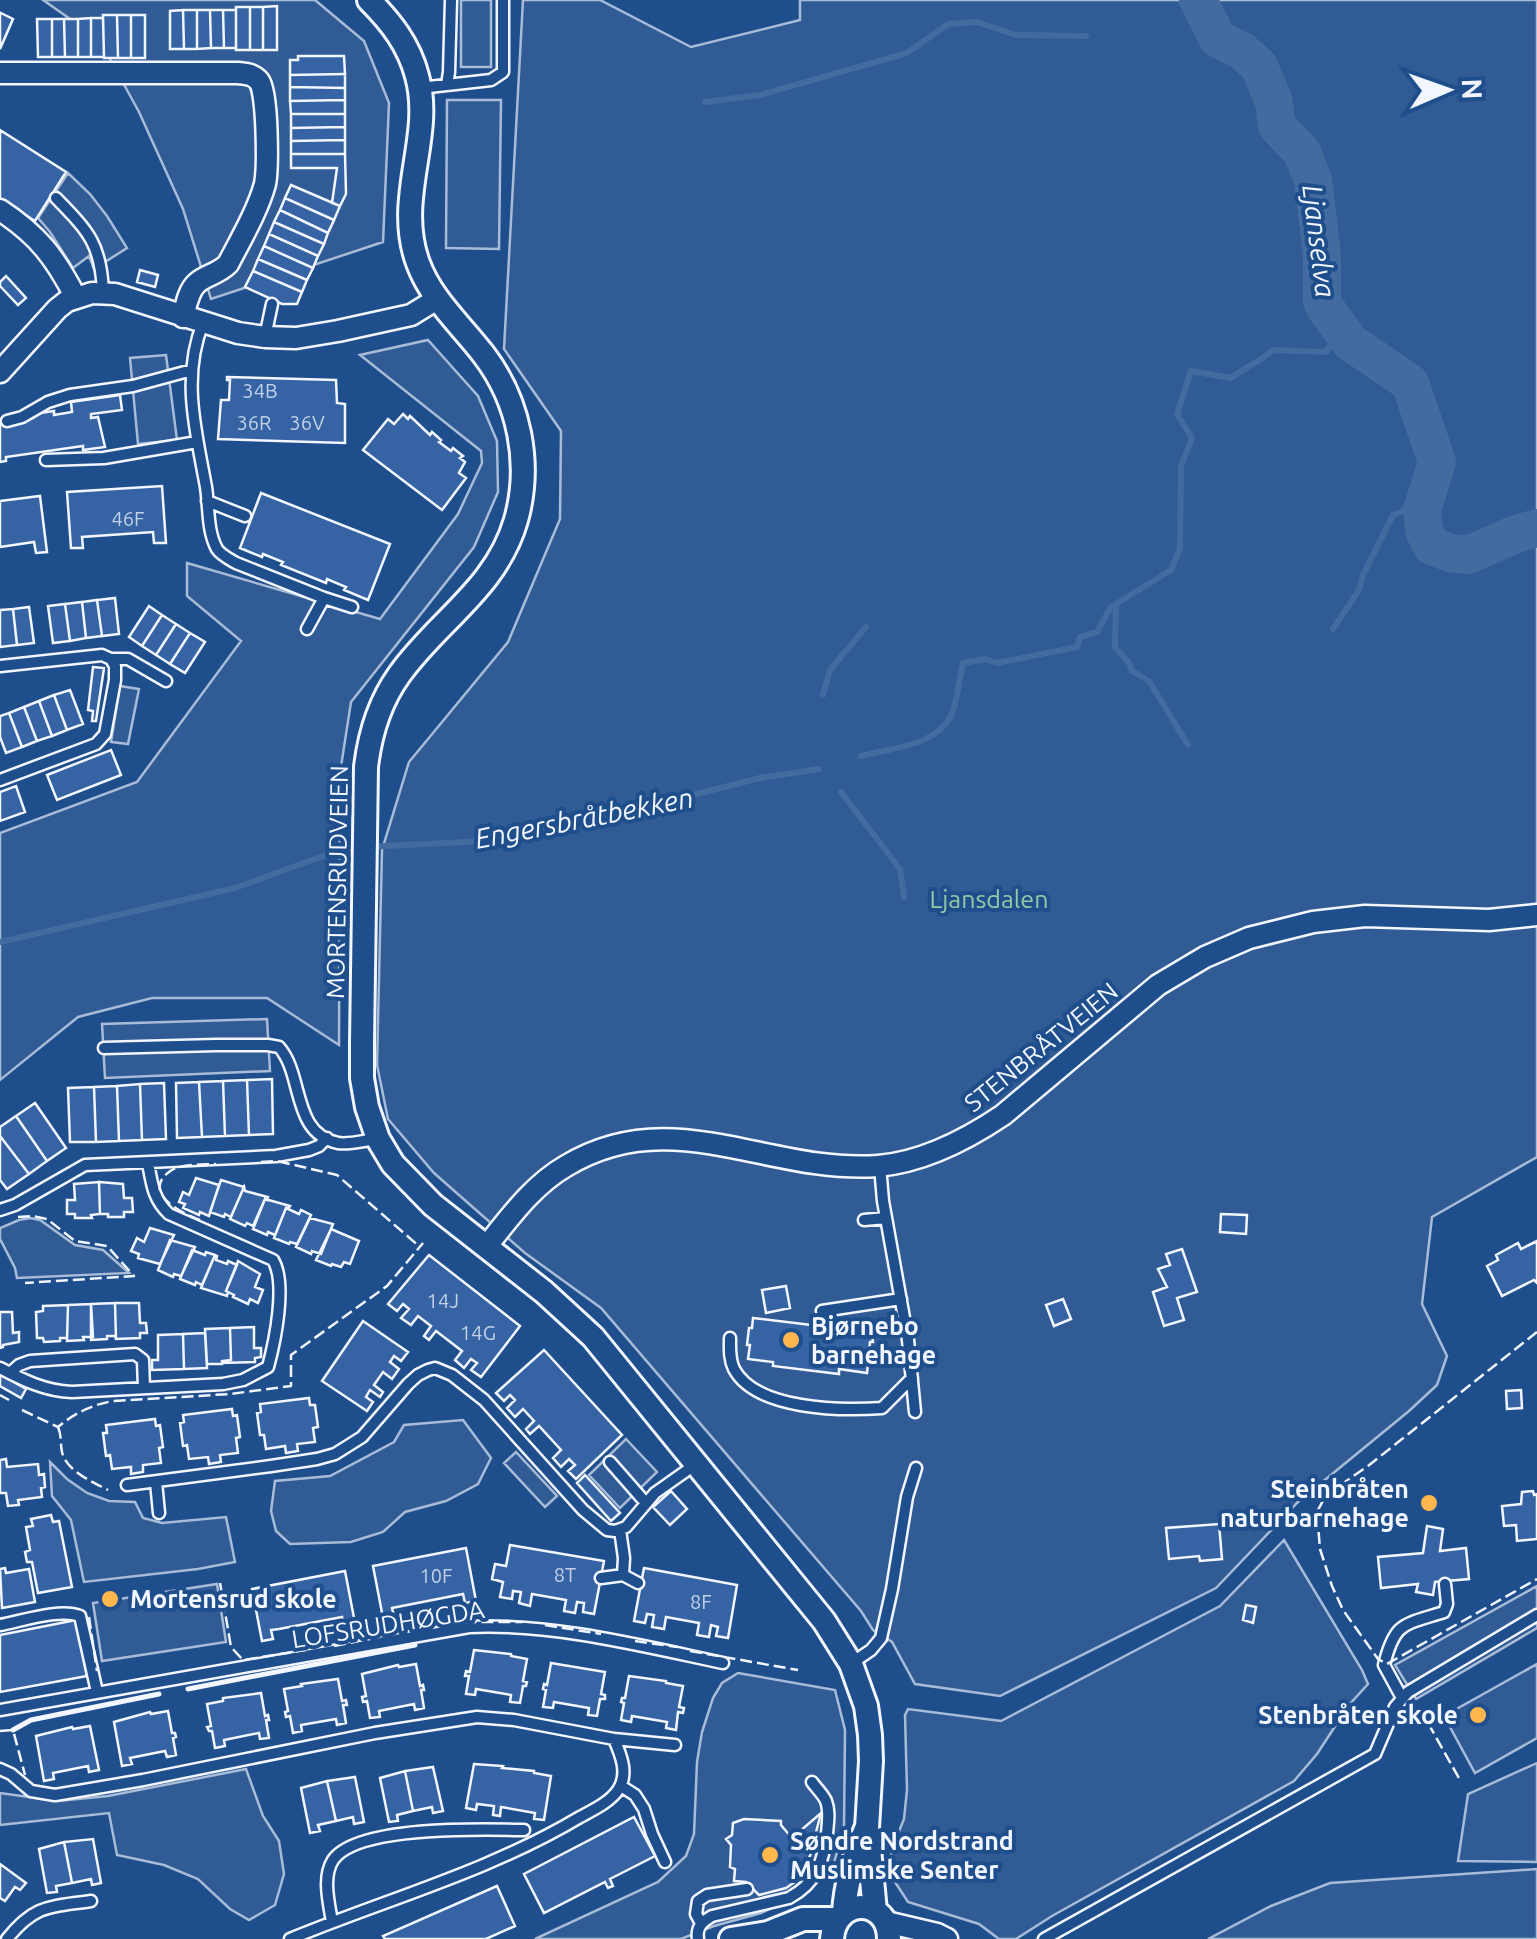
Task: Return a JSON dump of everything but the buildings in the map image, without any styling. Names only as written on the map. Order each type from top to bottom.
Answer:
[{"type":"street","name":"MORTENSRUDVEIEN","points":[[369,0],[401,38],[420,88],[420,128],[410,192],[410,228],[418,265],[437,299],[484,355],[503,386],[517,422],[522,460],[520,500],[510,535],[492,571],[412,658],[386,697],[373,726],[366,767],[362,1042],[364,1092],[371,1121],[392,1164],[418,1192],[552,1298],[592,1337],[824,1621],[852,1664],[866,1706],[870,1736],[867,1828],[883,1924]]},
{"type":"street","points":[[0,73],[238,73],[252,75],[259,81],[265,97],[263,189],[228,264],[198,282],[189,296],[193,320]]},
{"type":"street","points":[[0,210],[33,234],[76,298]]},
{"type":"street","points":[[0,372],[57,308],[76,298],[103,292],[193,320],[265,337],[296,338],[411,314],[437,299]]},
{"type":"street","name":"STENBRÅTVEIEN","points":[[486,1246],[522,1202],[550,1176],[618,1143],[688,1139],[796,1162],[854,1167],[880,1166],[923,1156],[977,1133],[1158,985],[1226,947],[1282,928],[1385,916],[1489,920],[1537,915]]},
{"type":"street","name":"MORTENSRUDVEIEN","points":[[838,1923],[856,1852],[867,1828]]},
{"type":"street","points":[[731,1939],[768,1933],[803,1919],[838,1923],[856,1907],[883,1924],[947,1939]]},
{"type":"street","points":[[768,1933],[792,1939]]},
{"type":"lane","points":[[447,86],[450,0]]},
{"type":"lane","points":[[420,88],[500,76],[503,0]]},
{"type":"lane","points":[[56,198],[82,224],[98,253],[103,292]]},
{"type":"lane","points":[[265,337],[272,304]]},
{"type":"lane","points":[[193,320],[191,396],[218,549],[225,557],[352,607]]},
{"type":"lane","points":[[8,421],[48,402],[134,386],[192,370]]},
{"type":"lane","points":[[46,460],[104,458],[197,442]]},
{"type":"lane","points":[[208,502],[244,516]]},
{"type":"lane","points":[[307,629],[324,598]]},
{"type":"lane","points":[[0,666],[102,654],[115,666],[105,734],[96,744],[0,780]]},
{"type":"lane","points":[[111,660],[128,659],[166,681]]},
{"type":"lane","points":[[104,1048],[279,1047],[292,1066],[302,1111],[309,1123],[335,1142],[378,1138]]},
{"type":"lane","points":[[0,1210],[85,1165],[276,1156],[309,1150],[327,1138]]},
{"type":"lane","points":[[5,1370],[55,1391],[224,1384],[244,1380],[268,1367],[280,1285],[273,1260],[170,1214],[158,1204],[153,1193],[148,1162]]},
{"type":"lane","points":[[880,1166],[915,1412]]},
{"type":"lane","points":[[864,1220],[886,1218]]},
{"type":"lane","points":[[822,1310],[901,1299]]},
{"type":"lane","points":[[730,1338],[730,1359],[743,1382],[787,1402],[850,1409],[882,1408],[912,1378]]},
{"type":"lane","points":[[5,1370],[30,1360],[134,1354],[143,1360],[144,1388]]},
{"type":"lane","points":[[126,1486],[335,1454],[362,1438],[418,1375],[434,1368],[468,1385],[484,1400],[602,1528],[626,1528],[663,1486],[697,1464]]},
{"type":"lane","points":[[610,1462],[646,1502]]},
{"type":"lane","points":[[852,1664],[882,1638],[907,1497],[916,1468]]},
{"type":"lane","points":[[156,1482],[160,1513]]},
{"type":"lane","points":[[620,1530],[623,1576]]},
{"type":"lane","points":[[601,1578],[623,1576],[638,1583]]},
{"type":"lane","points":[[1402,1698],[1384,1665],[1389,1645],[1403,1625],[1444,1612],[1445,1584]]},
{"type":"lane","points":[[0,1625],[74,1612],[80,1616],[96,1692]]},
{"type":"lane","points":[[1044,1939],[1376,1754],[1395,1707],[1408,1692],[1537,1615]]},
{"type":"lane","name":"LOFSRUDHØGDA","points":[[0,1710],[479,1627],[540,1630],[724,1663]]},
{"type":"lane","points":[[0,1770],[11,1774],[31,1792],[55,1795],[375,1732],[476,1717],[514,1720],[614,1740],[675,1745]]},
{"type":"lane","points":[[290,1939],[524,1848],[592,1810],[621,1786],[623,1766],[614,1740]]},
{"type":"lane","points":[[701,1923],[712,1916],[789,1898],[816,1876],[825,1851],[829,1814],[824,1797],[812,1782]]},
{"type":"lane","points":[[621,1786],[644,1809],[666,1862]]},
{"type":"lane","points":[[332,1922],[329,1868],[346,1848],[441,1830],[524,1830]]},
{"type":"lane","points":[[698,1939],[698,1901],[747,1888]]},
{"type":"lane","points":[[7,1939],[28,1915],[48,1907],[91,1901]]},
{"type":"shaded area","points":[[43,0],[315,0],[364,41],[389,103],[383,242],[211,299],[183,209],[139,112],[99,39]]},
{"type":"shaded area","points":[[461,0],[491,0],[491,67],[461,67]]},
{"type":"shaded area","name":"Ljansdalen","points":[[523,0],[600,0],[691,47],[800,20],[800,0],[1537,0],[1537,1157],[1432,1217],[1422,1304],[1447,1356],[1437,1385],[1298,1502],[1216,1588],[1000,1696],[915,1684],[892,1642],[873,1630],[861,1611],[601,1308],[525,1253],[434,1173],[388,1119],[377,1065],[382,850],[409,762],[508,642],[560,519],[561,431],[504,349]]},
{"type":"shaded area","points":[[447,100],[501,100],[499,249],[446,248]]},
{"type":"shaded area","points":[[68,173],[90,194],[127,248],[94,269],[89,256],[73,268],[38,218]]},
{"type":"shaded area","points":[[428,340],[478,396],[497,441],[498,492],[474,547],[351,702],[340,773],[339,1045],[267,998],[152,998],[78,1017],[0,1080],[0,833],[137,782],[241,641],[187,596],[187,563],[380,619],[458,514],[482,463],[481,451],[360,355]]},
{"type":"shaded area","points":[[166,355],[177,440],[138,444],[130,358]]},
{"type":"shaded area","points":[[120,686],[139,689],[128,744],[111,742]]},
{"type":"shaded area","points":[[267,1019],[270,1071],[105,1078],[102,1024]]},
{"type":"shaded area","points":[[30,1218],[40,1220],[75,1245],[103,1250],[129,1273],[17,1278],[0,1239],[0,1228]]},
{"type":"shaded area","points":[[463,1420],[491,1458],[478,1484],[446,1501],[405,1512],[383,1532],[351,1542],[290,1544],[276,1531],[271,1511],[275,1481],[330,1476],[394,1442],[404,1425]]},
{"type":"shaded area","points":[[626,1439],[657,1472],[620,1508],[589,1475]]},
{"type":"shaded area","points":[[516,1452],[557,1496],[545,1507],[504,1463]]},
{"type":"shaded area","points":[[50,1462],[87,1493],[109,1501],[135,1502],[143,1518],[162,1523],[226,1517],[235,1562],[84,1582],[71,1520],[52,1496]]},
{"type":"shaded area","points":[[1284,1540],[1368,1684],[1294,1781],[1016,1939],[999,1939],[979,1924],[908,1902],[895,1882],[891,1851],[904,1819],[908,1709],[1001,1721],[1220,1606]]},
{"type":"shaded area","points":[[217,1584],[226,1642],[102,1661],[93,1603]]},
{"type":"shaded area","points":[[1537,1586],[1537,1628],[1416,1699],[1395,1665]]},
{"type":"shaded area","points":[[1537,1664],[1537,1738],[1475,1773],[1444,1716]]},
{"type":"shaded area","points":[[738,1673],[835,1690],[845,1730],[844,1829],[833,1866],[786,1901],[681,1939],[535,1939],[658,1882],[686,1856],[694,1834],[702,1732],[722,1683]]},
{"type":"shaded area","points":[[1537,1763],[1537,1862],[1458,1861],[1468,1794]]},
{"type":"shaded area","points":[[246,1769],[263,1816],[279,1841],[284,1874],[275,1905],[249,1920],[230,1909],[198,1879],[164,1865],[117,1855],[109,1813],[0,1825],[0,1793],[58,1801],[108,1796]]},
{"type":"shaded area","points":[[1537,1869],[1537,1939],[1208,1939],[1271,1906],[1330,1883]]},
{"type":"waterway","name":"Engersbråtbekken","points":[[1198,0],[1218,39],[1242,51],[1259,66],[1274,102],[1277,126],[1302,152],[1313,180],[1322,255],[1322,301],[1326,309],[1350,342],[1410,383],[1437,462],[1422,510],[1424,531],[1432,546],[1468,555],[1537,528]]},
{"type":"waterway","points":[[705,102],[760,95],[907,53],[948,24],[977,22],[1016,35],[1086,36]]},
{"type":"waterway","name":"Engersbråtbekken","points":[[861,756],[914,744],[938,732],[953,711],[963,663],[985,659],[997,663],[1077,647],[1080,637],[1097,632],[1111,607],[1171,570],[1180,548],[1181,466],[1192,438],[1177,414],[1191,371],[1231,378],[1273,350],[1326,352],[1340,330]]},
{"type":"waterway","points":[[1333,629],[1359,590],[1393,515],[1424,502]]},
{"type":"waterway","points":[[1116,604],[1115,647],[1132,671],[1149,681],[1188,745]]},
{"type":"waterway","points":[[823,695],[830,670],[866,627]]},
{"type":"waterway","name":"Engersbråtbekken","points":[[0,942],[235,888],[345,848],[486,841],[760,778],[819,769]]},
{"type":"waterway","points":[[841,792],[900,869],[904,897]]},
{"type":"fence","points":[[261,1162],[277,1161],[337,1175],[420,1247]]},
{"type":"fence","points":[[200,1220],[168,1202],[160,1188],[162,1180],[179,1167],[216,1164]]},
{"type":"fence","points":[[18,1217],[47,1219],[75,1241],[107,1246],[134,1276],[25,1283]]},
{"type":"fence","points":[[22,1410],[58,1427],[84,1410],[113,1401],[291,1386],[291,1355],[387,1286],[423,1243]]},
{"type":"fence","points":[[1537,1332],[1326,1495],[1317,1512],[1320,1549],[1343,1610],[1378,1659],[1387,1664],[1537,1579]]},
{"type":"fence","points":[[0,1395],[9,1400]]},
{"type":"fence","points":[[58,1427],[62,1452],[69,1465],[108,1490]]},
{"type":"fence","points":[[220,1583],[231,1647],[243,1660],[306,1650]]},
{"type":"fence","points":[[89,1617],[97,1671]]},
{"type":"fence","points":[[431,1628],[463,1622],[523,1622]]},
{"type":"fence","points":[[545,1625],[601,1634]]},
{"type":"fence","points":[[334,1646],[425,1628]]},
{"type":"fence","points":[[635,1641],[677,1647]]},
{"type":"fence","points":[[690,1651],[798,1670]]},
{"type":"fence","points":[[1428,1723],[1460,1780]]},
{"type":"fence","points":[[0,1731],[13,1730],[25,1775]]},
{"type":"wall","points":[[188,1689],[415,1645]]},
{"type":"wall","points":[[13,1730],[31,1720],[159,1694]]},
{"type":"place","name":"Bjørnebo barnehage","points":[[791,1340]]},
{"type":"place","name":"Steinbråten naturbarnehage","points":[[1429,1503]]},
{"type":"place","name":"Mortensrud skole","points":[[110,1599]]},
{"type":"place","name":"Stenbråten skole","points":[[1478,1715]]},
{"type":"place","name":"Søndre Nordstrand Muslimske Senter","points":[[770,1855]]},
{"type":"water label","name":"Ljanselva","points":[[1319,241]]}]
